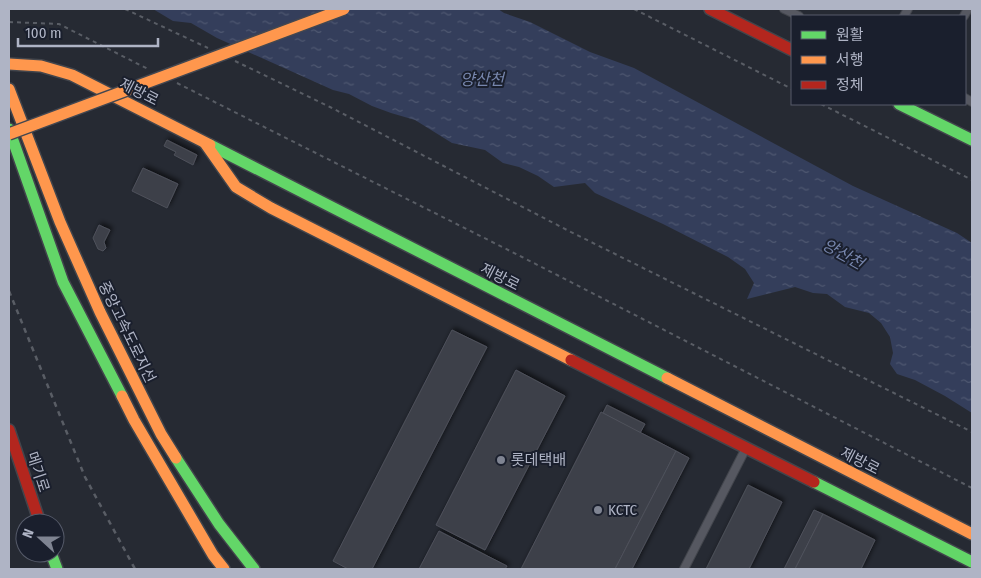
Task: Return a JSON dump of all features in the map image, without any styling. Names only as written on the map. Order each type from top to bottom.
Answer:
[{"type":"main road","points":[[9,134],[344,9]]},
{"type":"main road","points":[[710,9],[791,50]]},
{"type":"main road","name":"제방로","points":[[9,64],[35,65],[52,68],[72,75],[753,424],[972,534]]},
{"type":"main road","name":"중앙고속도로지선","points":[[9,89],[60,222],[100,312],[161,434],[219,524],[254,569]]},
{"type":"main road","points":[[901,105],[972,140]]},
{"type":"main road","points":[[9,129],[63,282],[134,420],[224,569]]},
{"type":"main road","points":[[204,142],[236,187],[271,208],[972,562]]},
{"type":"main road","name":"메기로","points":[[9,430],[37,513]]},
{"type":"street","points":[[784,9],[797,15]]},
{"type":"street","points":[[684,569],[746,448]]},
{"type":"path","points":[[125,9],[209,48]]},
{"type":"path","points":[[634,9],[791,88]]},
{"type":"path","points":[[9,22],[59,24],[157,73]]},
{"type":"path","points":[[235,61],[330,107],[567,230],[972,432]]},
{"type":"path","points":[[175,82],[531,261],[972,488]]},
{"type":"path","points":[[823,105],[972,180]]},
{"type":"water","name":"양산천","points":[[153,9],[498,9],[530,22],[590,52],[634,68],[853,186],[957,233],[972,243],[972,413],[915,380],[897,374],[890,364],[893,353],[890,337],[881,323],[869,313],[845,307],[827,294],[813,293],[795,287],[747,299],[754,283],[745,269],[728,257],[663,224],[595,193],[585,183],[554,187],[538,176],[519,167],[503,163],[485,150],[452,143],[415,120],[372,106],[349,94],[333,90],[217,38],[191,23],[173,21]]},
{"type":"building","points":[[167,140],[197,155],[193,165],[174,155],[176,152],[164,146]]},
{"type":"building","points":[[143,168],[178,184],[167,208],[132,191]]},
{"type":"building","points":[[99,225],[110,230],[104,242],[106,248],[103,251],[98,249],[93,238]]},
{"type":"building","points":[[452,330],[487,347],[372,569],[348,569],[333,561]]},
{"type":"building","name":"롯데택배","points":[[516,370],[565,396],[485,550],[436,525]]},
{"type":"building","points":[[607,405],[645,424],[640,433],[603,413]]},
{"type":"building","name":"KCTC","points":[[601,412],[676,451],[615,569],[521,569]]},
{"type":"building","points":[[676,451],[689,458],[632,569],[615,569]]},
{"type":"building","points":[[748,485],[782,502],[749,569],[706,569]]},
{"type":"building","points":[[814,510],[823,514],[795,569],[784,569]]},
{"type":"building","points":[[823,514],[875,540],[861,569],[795,569]]},
{"type":"building","points":[[439,531],[507,566],[505,569],[419,569]]},
{"type":"railway","points":[[9,291],[85,477],[135,569]]},
{"type":"traffic: fast","points":[[901,105],[972,140]]},
{"type":"traffic: fast","points":[[9,129],[63,282],[122,396]]},
{"type":"traffic: fast","points":[[210,145],[667,378]]},
{"type":"traffic: fast","points":[[176,458],[219,524],[254,569]]},
{"type":"traffic: fast","points":[[814,482],[972,562]]},
{"type":"traffic: fast","points":[[55,563],[57,569]]},
{"type":"traffic: slow","points":[[9,134],[344,9]]},
{"type":"traffic: slow","points":[[9,64],[41,66],[72,75],[210,145]]},
{"type":"traffic: slow","points":[[9,89],[60,222],[100,312],[161,434],[176,458]]},
{"type":"traffic: slow","points":[[205,143],[236,187],[271,208],[571,360]]},
{"type":"traffic: slow","points":[[667,378],[972,534]]},
{"type":"traffic: slow","points":[[122,396],[134,420],[213,555],[224,569]]},
{"type":"traffic: jam","points":[[710,9],[791,50]]},
{"type":"traffic: jam","points":[[571,360],[814,482]]},
{"type":"traffic: jam","points":[[9,430],[37,513]]},
{"type":"place","name":"롯데택배","points":[[501,460]]},
{"type":"place","name":"KCTC","points":[[598,510]]}]
